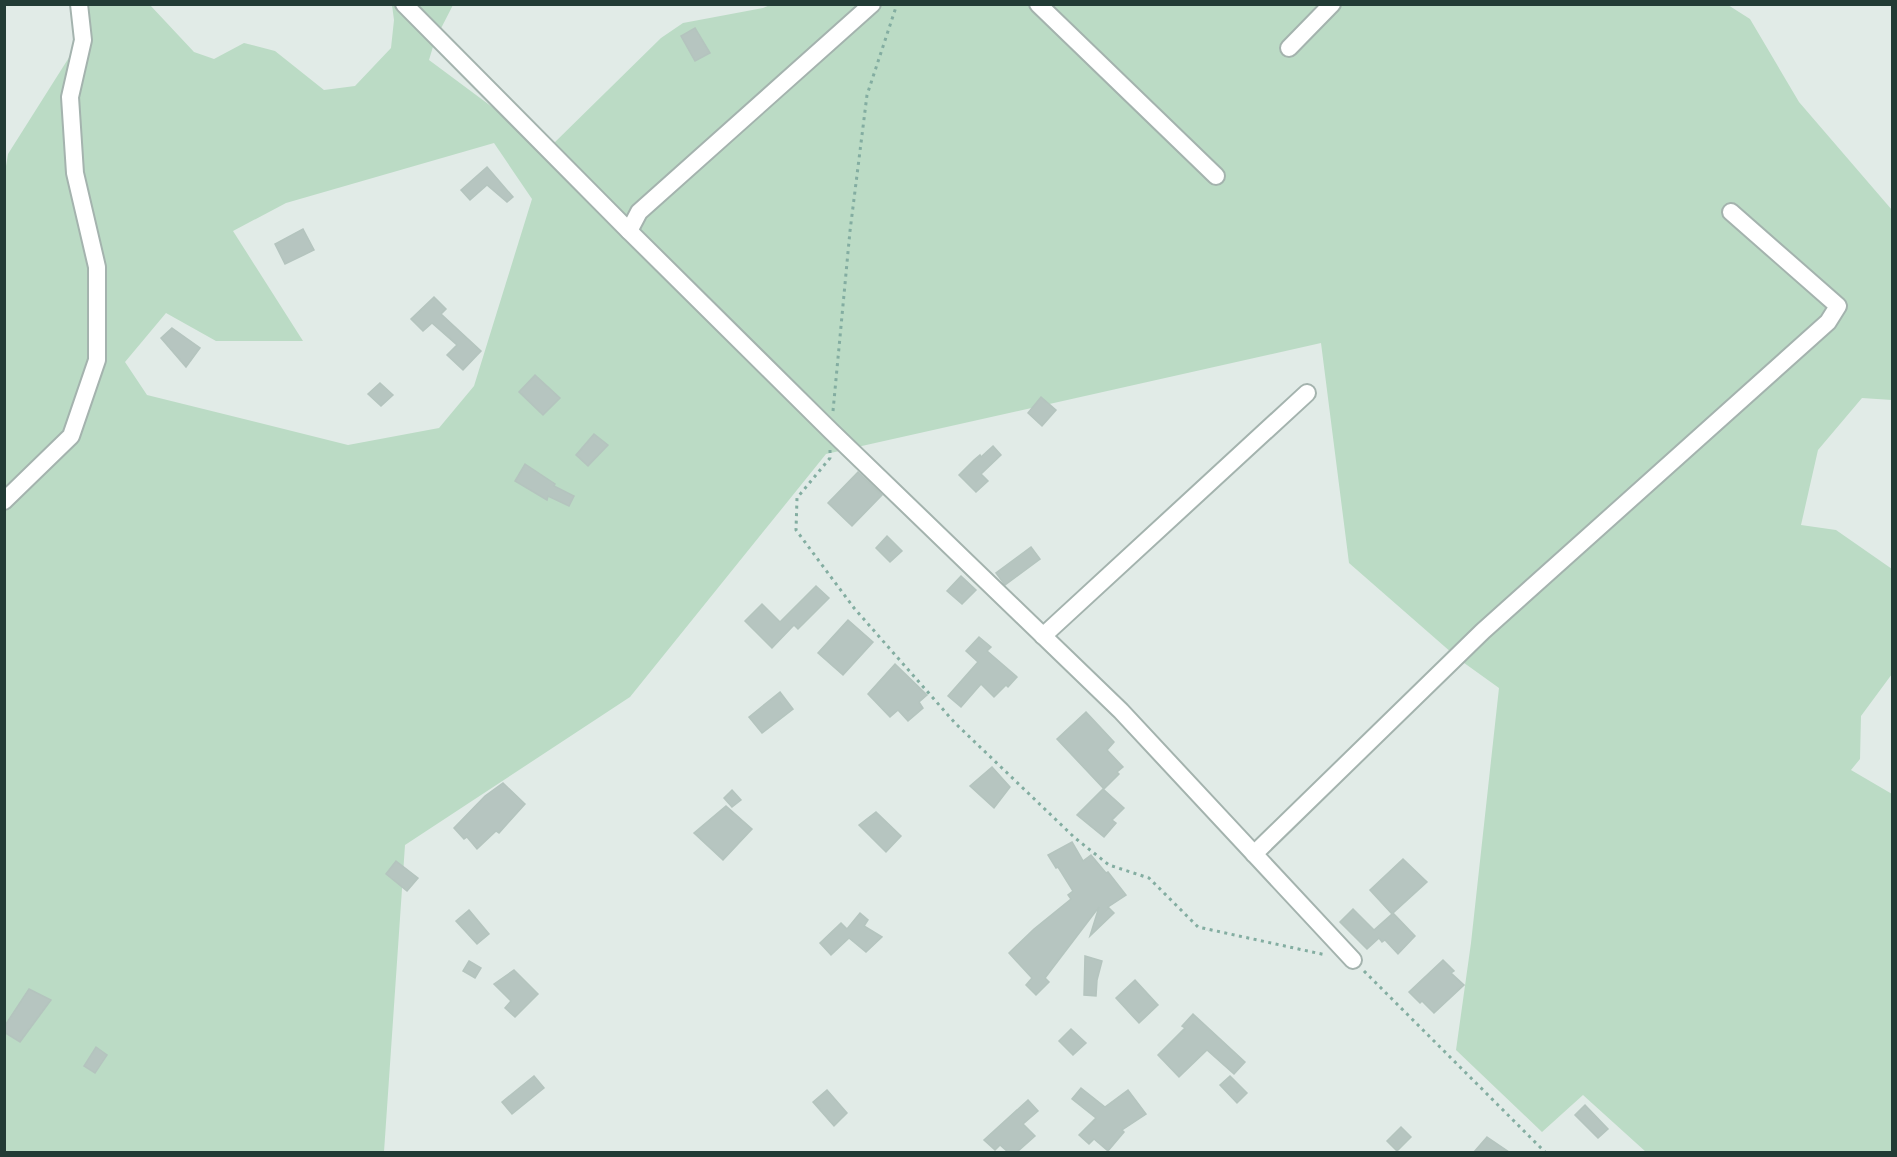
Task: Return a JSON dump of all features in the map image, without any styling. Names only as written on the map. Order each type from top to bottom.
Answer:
[{"type":"street","points":[[4,501],[71,436],[97,360],[97,267],[75,172],[70,97],[83,40],[79,4]]},
{"type":"street","points":[[404,4],[699,302],[1121,711],[1353,960]]},
{"type":"street","points":[[629,231],[639,212],[872,4]]},
{"type":"street","points":[[1038,4],[1216,176]]},
{"type":"street","points":[[1289,48],[1332,4]]},
{"type":"street","points":[[1254,854],[1482,631],[1828,322],[1838,306],[1731,212]]},
{"type":"street","points":[[1043,636],[1307,393]]},
{"type":"green space","points":[[73,5],[150,5],[194,52],[214,59],[244,43],[275,51],[324,90],[355,86],[391,48],[394,20],[392,5],[453,5],[435,40],[429,60],[538,141],[553,144],[661,38],[683,23],[770,5],[1728,5],[1750,19],[1799,102],[1892,210],[1892,400],[1862,398],[1818,450],[1801,525],[1836,530],[1892,569],[1892,674],[1861,716],[1860,759],[1851,770],[1892,794],[1892,1152],[1646,1152],[1583,1095],[1542,1132],[1456,1050],[1471,943],[1499,688],[1460,660],[1349,563],[1321,343],[826,454],[630,697],[405,845],[384,1152],[5,1152],[5,172],[8,154],[75,48]],"holes":[[[494,143],[532,199],[474,386],[439,428],[348,445],[147,395],[125,362],[166,313],[216,341],[303,341],[233,231],[286,203]]]},
{"type":"building","points":[[695,28],[710,53],[695,61],[681,36]]},
{"type":"building","points":[[487,167],[513,197],[507,202],[487,185],[470,200],[461,190]]},
{"type":"building","points":[[303,229],[314,250],[285,264],[275,244]]},
{"type":"building","points":[[434,297],[446,309],[441,314],[481,351],[463,370],[447,355],[457,345],[432,323],[423,331],[411,319]]},
{"type":"building","points":[[172,328],[200,348],[186,367],[161,338]]},
{"type":"building","points":[[535,375],[560,398],[543,415],[519,392]]},
{"type":"building","points":[[380,383],[393,395],[381,406],[368,394]]},
{"type":"building","points":[[1041,397],[1056,410],[1042,426],[1028,413]]},
{"type":"building","points":[[594,434],[608,445],[588,466],[576,455]]},
{"type":"building","points":[[993,446],[1001,455],[981,474],[988,481],[976,492],[959,475]]},
{"type":"building","points":[[525,464],[555,484],[554,486],[574,496],[569,506],[548,496],[547,500],[515,481]]},
{"type":"building","points":[[858,472],[882,495],[852,526],[828,503]]},
{"type":"building","points":[[887,536],[902,551],[890,562],[876,548]]},
{"type":"building","points":[[1031,547],[1040,559],[1005,585],[996,573]]},
{"type":"building","points":[[961,576],[976,590],[962,604],[947,591]]},
{"type":"building","points":[[816,586],[829,598],[798,629],[794,625],[772,648],[745,621],[762,604],[780,622]]},
{"type":"building","points":[[848,620],[873,642],[843,675],[818,653]]},
{"type":"building","points":[[979,637],[991,647],[987,651],[1017,677],[994,697],[981,684],[961,707],[948,696],[978,662],[966,651]]},
{"type":"building","points":[[895,664],[927,695],[919,702],[923,708],[908,721],[898,710],[890,717],[868,694]]},
{"type":"building","points":[[780,692],[793,709],[762,733],[749,717]]},
{"type":"building","points":[[1086,712],[1114,742],[1107,750],[1123,767],[1104,789],[1057,739]]},
{"type":"building","points":[[992,767],[1010,787],[994,808],[970,786]]},
{"type":"building","points":[[503,783],[525,804],[499,833],[496,831],[477,849],[467,837],[464,839],[454,828],[485,796]]},
{"type":"building","points":[[1103,789],[1124,808],[1112,820],[1116,823],[1104,837],[1077,815]]},
{"type":"building","points":[[732,790],[741,800],[732,807],[724,798]]},
{"type":"building","points":[[726,806],[752,829],[723,860],[694,833]]},
{"type":"building","points":[[876,812],[901,836],[886,852],[859,825]]},
{"type":"building","points":[[1072,842],[1083,861],[1091,855],[1126,895],[1108,907],[1114,913],[1090,936],[1099,907],[1045,978],[1049,982],[1036,995],[1026,985],[1032,978],[1009,953],[1071,899],[1068,895],[1073,891],[1048,855]]},
{"type":"building","points":[[1403,859],[1427,882],[1393,913],[1415,936],[1398,954],[1385,940],[1382,942],[1379,938],[1367,949],[1340,922],[1353,909],[1374,930],[1392,914],[1370,890]]},
{"type":"building","points":[[396,861],[418,878],[407,891],[386,874]]},
{"type":"building","points":[[469,910],[489,934],[477,944],[456,921]]},
{"type":"building","points":[[860,913],[868,920],[864,926],[882,937],[866,952],[849,938],[831,955],[820,943],[841,923],[847,929]]},
{"type":"building","points":[[1085,956],[1102,961],[1096,996],[1084,995]]},
{"type":"building","points":[[1443,960],[1454,971],[1451,973],[1464,985],[1434,1013],[1409,992]]},
{"type":"building","points":[[469,961],[481,968],[475,978],[463,971]]},
{"type":"building","points":[[514,970],[538,994],[515,1017],[505,1008],[511,1001],[494,984]]},
{"type":"building","points":[[1135,980],[1158,1005],[1139,1023],[1116,998]]},
{"type":"building","points":[[29,989],[51,1000],[20,1042],[4,1032],[4,1027]]},
{"type":"building","points":[[1193,1014],[1245,1062],[1234,1074],[1207,1050],[1179,1077],[1158,1055],[1185,1028],[1182,1026]]},
{"type":"building","points":[[1071,1029],[1086,1043],[1073,1055],[1059,1041]]},
{"type":"building","points":[[96,1047],[107,1055],[95,1073],[84,1066]]},
{"type":"building","points":[[534,1076],[544,1088],[512,1114],[502,1102]]},
{"type":"building","points":[[1230,1076],[1247,1093],[1237,1103],[1220,1085]]},
{"type":"building","points":[[1081,1088],[1105,1107],[1128,1090],[1146,1114],[1122,1130],[1124,1132],[1108,1151],[1094,1139],[1089,1144],[1079,1135],[1096,1118],[1072,1099]]},
{"type":"building","points":[[827,1090],[847,1113],[834,1126],[813,1102]]},
{"type":"building","points":[[1028,1100],[1038,1111],[1023,1124],[1035,1136],[1017,1152],[1008,1152],[1000,1145],[995,1150],[984,1140]]},
{"type":"building","points":[[1585,1105],[1608,1129],[1598,1138],[1575,1115]]},
{"type":"building","points":[[1401,1127],[1411,1137],[1397,1151],[1387,1141]]},
{"type":"building","points":[[1487,1137],[1509,1152],[1474,1152]]}]
